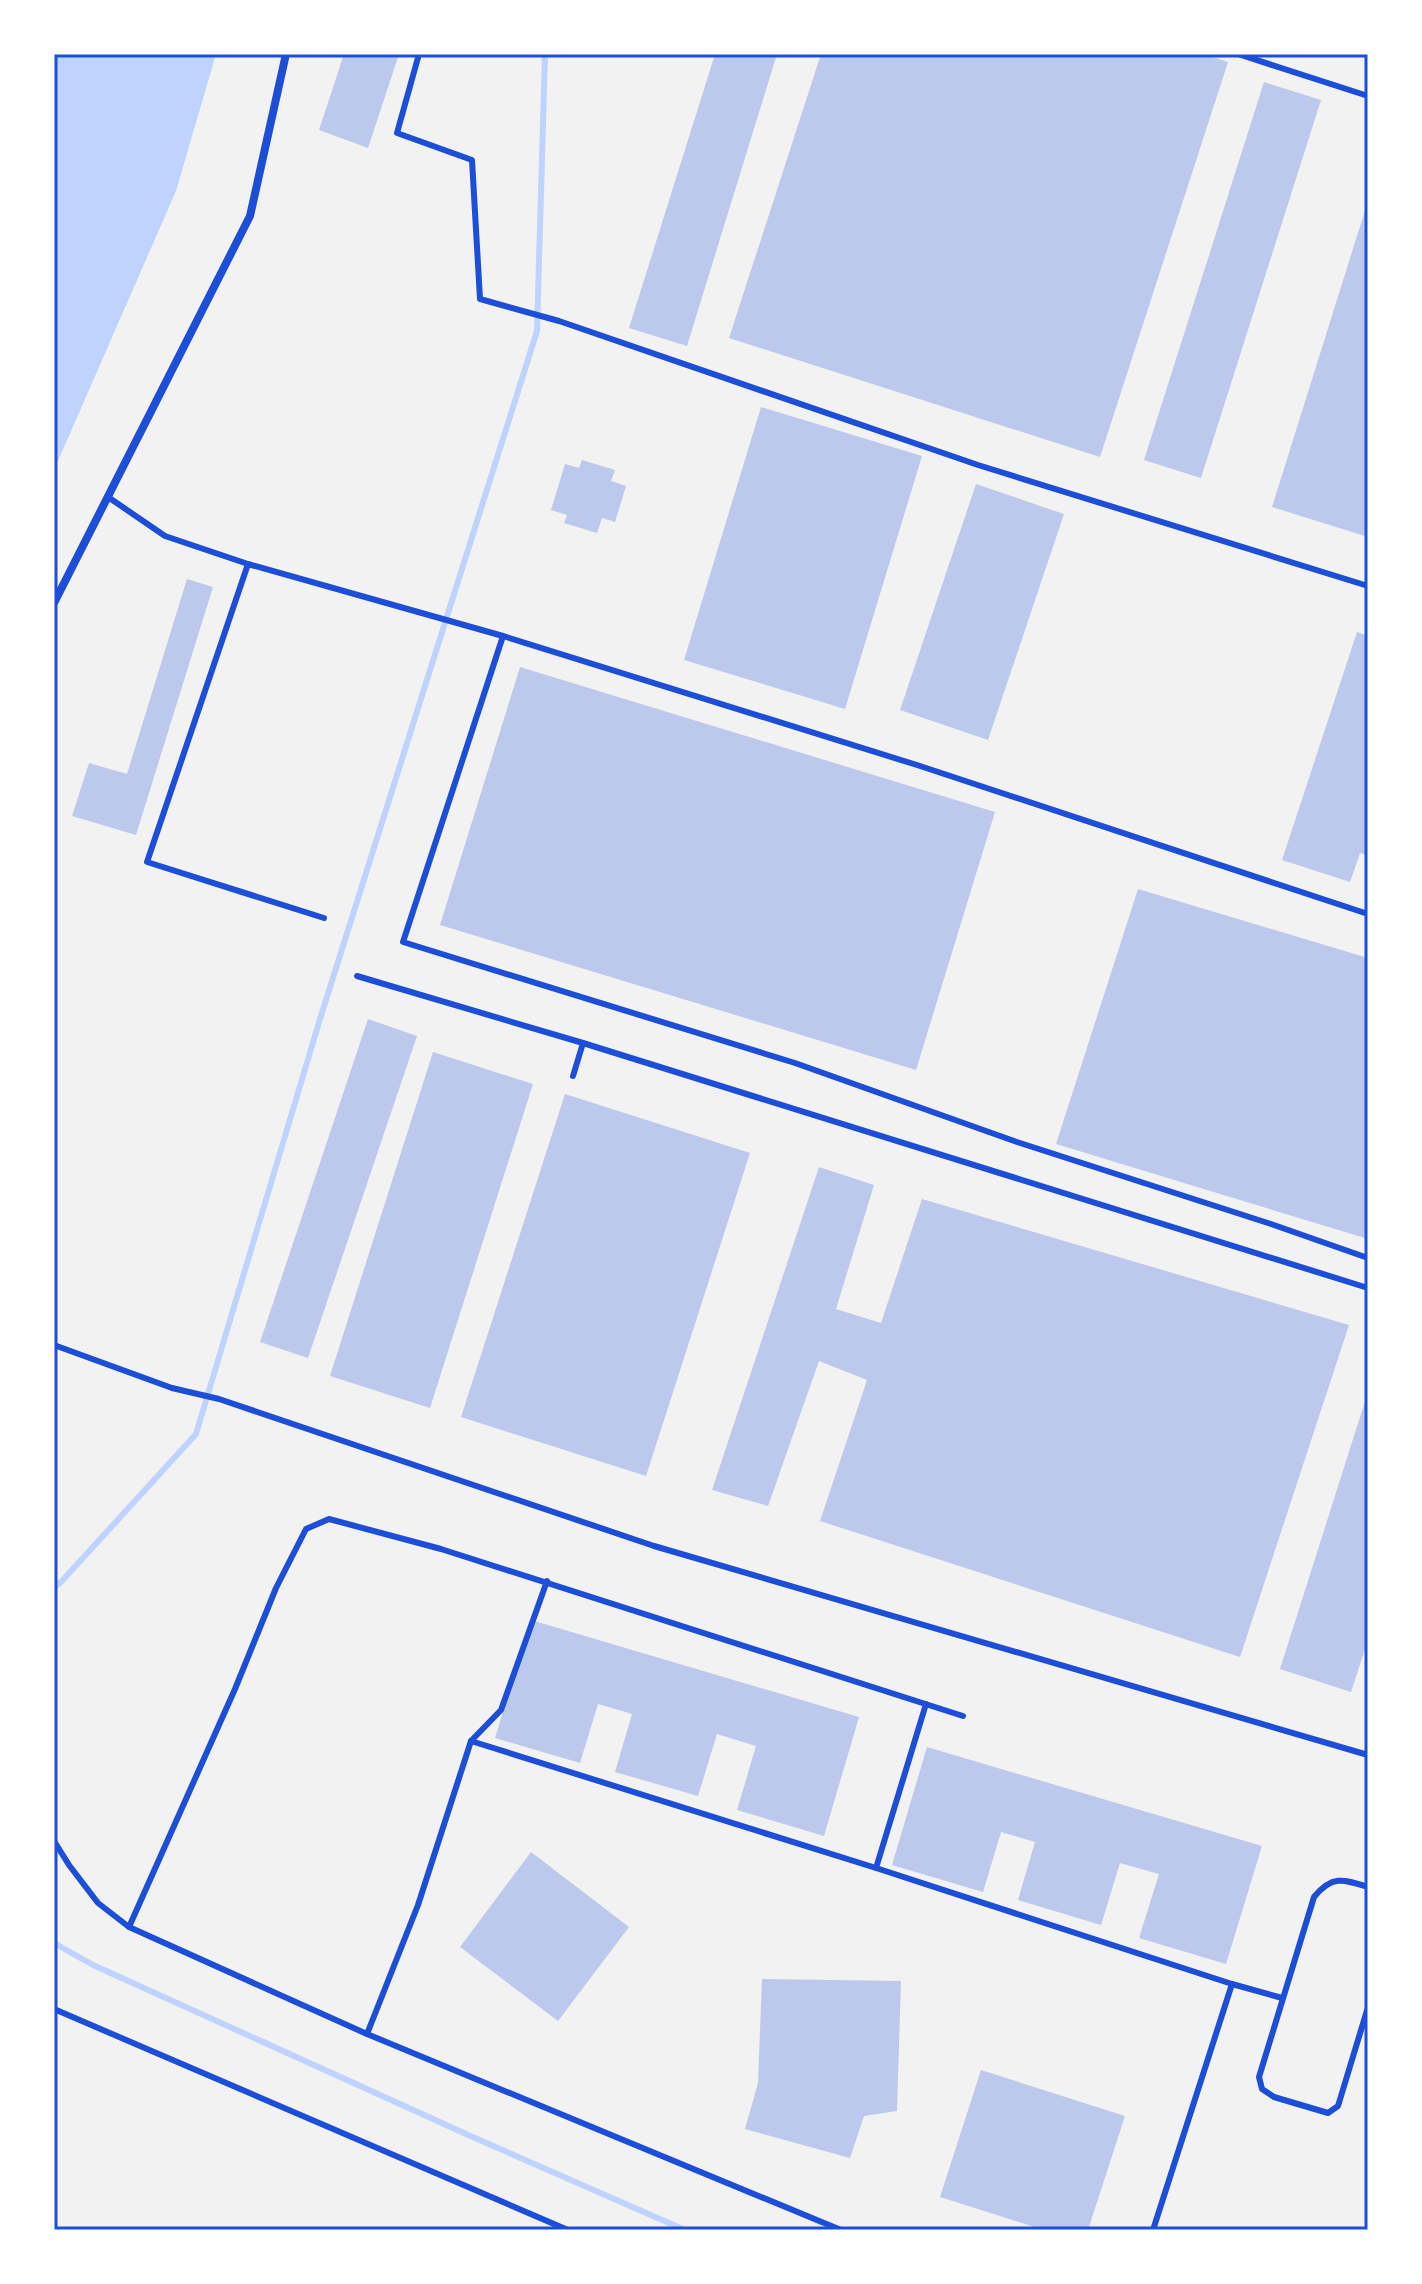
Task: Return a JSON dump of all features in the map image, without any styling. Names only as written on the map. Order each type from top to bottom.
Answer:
[{"type":"street","points":[[54,603],[250,216],[286,54]]},
{"type":"lane","points":[[419,54],[397,133],[472,160],[480,299],[551,319],[964,460],[1368,586]]},
{"type":"lane","points":[[1238,54],[1368,96]]},
{"type":"lane","points":[[108,497],[165,536],[248,564],[503,636],[917,765],[1368,914]]},
{"type":"lane","points":[[248,564],[147,862],[324,918]]},
{"type":"lane","points":[[503,636],[403,942],[795,1063],[1017,1142],[1368,1258]]},
{"type":"lane","points":[[357,976],[583,1043],[1368,1288]]},
{"type":"lane","points":[[573,1076],[583,1043]]},
{"type":"lane","points":[[54,1345],[172,1388],[219,1399],[654,1546],[1368,1755]]},
{"type":"lane","points":[[129,1927],[235,1689],[276,1588],[306,1529],[329,1519],[547,1581],[963,1716]]},
{"type":"lane","points":[[367,2034],[418,1905],[471,1741],[501,1710],[547,1581]]},
{"type":"lane","points":[[876,1868],[926,1704]]},
{"type":"lane","points":[[471,1741],[1282,1998]]},
{"type":"lane","points":[[54,1841],[98,1903],[129,1927],[367,2034],[841,2230]]},
{"type":"lane","points":[[1368,1887],[1347,1880],[1331,1881],[1314,1897],[1259,2077],[1262,2089],[1274,2097],[1328,2113],[1338,2106],[1368,2007]]},
{"type":"lane","points":[[1153,2230],[1232,1984]]},
{"type":"lane","points":[[54,2009],[568,2230]]},
{"type":"water","points":[[54,54],[216,54],[176,191],[54,470]]},
{"type":"building","points":[[344,54],[399,54],[368,148],[319,130]]},
{"type":"building","points":[[715,54],[777,54],[687,346],[629,328]]},
{"type":"building","points":[[821,54],[1204,54],[1228,62],[1100,457],[729,338]]},
{"type":"building","points":[[1264,82],[1321,100],[1201,478],[1144,460]]},
{"type":"building","points":[[1368,204],[1368,537],[1272,507]]},
{"type":"building","points":[[761,407],[922,456],[845,709],[684,660]]},
{"type":"building","points":[[582,460],[615,470],[611,481],[626,486],[615,522],[602,518],[597,533],[564,523],[567,515],[551,510],[565,464],[579,468]]},
{"type":"building","points":[[976,484],[1064,514],[988,740],[900,710]]},
{"type":"building","points":[[187,579],[213,587],[136,835],[72,816],[89,763],[127,774]]},
{"type":"building","points":[[1357,632],[1368,636],[1368,856],[1360,853],[1350,882],[1282,860]]},
{"type":"building","points":[[520,667],[995,812],[916,1070],[440,925]]},
{"type":"building","points":[[1138,889],[1368,958],[1368,1239],[1056,1144]]},
{"type":"building","points":[[368,1019],[417,1036],[308,1358],[260,1342]]},
{"type":"building","points":[[433,1052],[533,1084],[430,1408],[330,1376]]},
{"type":"building","points":[[565,1094],[750,1153],[646,1476],[461,1417]]},
{"type":"building","points":[[819,1167],[874,1185],[836,1309],[881,1323],[922,1199],[1349,1325],[1240,1657],[820,1521],[867,1380],[819,1361],[768,1506],[712,1490]]},
{"type":"building","points":[[1367,1395],[1368,1640],[1351,1692],[1280,1669]]},
{"type":"building","points":[[531,1620],[859,1717],[824,1836],[737,1810],[756,1746],[717,1734],[698,1796],[615,1772],[632,1714],[598,1704],[580,1763],[495,1738]]},
{"type":"building","points":[[927,1747],[1262,1846],[1226,1964],[1139,1938],[1159,1874],[1120,1863],[1101,1925],[1018,1900],[1035,1842],[1001,1832],[983,1892],[892,1865]]},
{"type":"building","points":[[531,1852],[629,1927],[558,2021],[460,1947]]},
{"type":"building","points":[[762,1979],[901,1981],[897,2111],[864,2116],[850,2158],[745,2129],[758,2083]]},
{"type":"building","points":[[981,2070],[1125,2116],[1088,2230],[1044,2230],[940,2197]]},
{"type":"waterway","points":[[54,1587],[196,1434],[320,1019],[537,331],[545,54]]},
{"type":"waterway","points":[[54,1943],[93,1965],[685,2230]]}]
